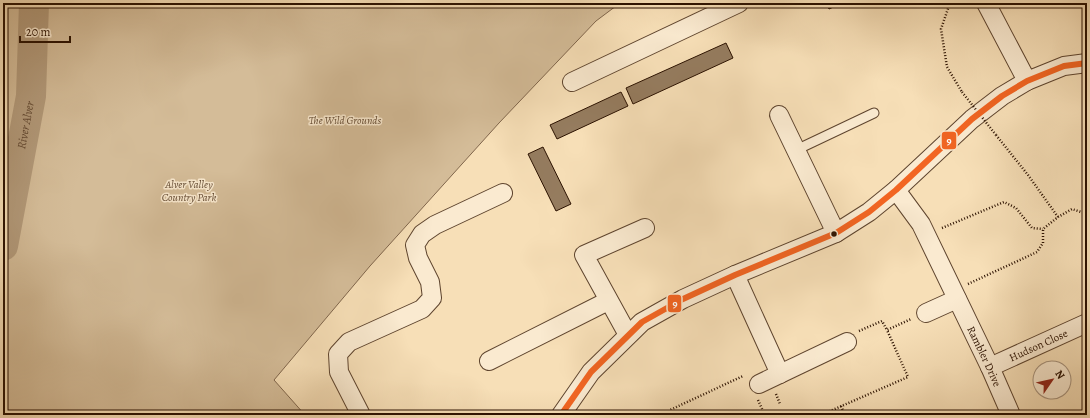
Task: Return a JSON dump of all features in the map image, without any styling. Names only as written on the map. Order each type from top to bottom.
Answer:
[{"type":"street","points":[[572,82],[739,3]]},
{"type":"street","points":[[986,3],[1027,81]]},
{"type":"street","points":[[560,415],[591,372],[642,322],[683,299],[735,275],[836,233],[868,212],[896,190],[972,119],[1002,96],[1027,81],[1064,66],[1087,63]]},
{"type":"street","points":[[779,115],[836,233]]},
{"type":"street","name":"Rambler Drive","points":[[896,190],[921,224],[990,367],[1011,415]]},
{"type":"street","points":[[361,415],[339,372],[338,354],[350,342],[422,309],[432,298],[430,282],[418,258],[415,245],[422,234],[435,225],[503,193]]},
{"type":"street","points":[[628,335],[584,255],[645,228]]},
{"type":"street","points":[[735,275],[780,374]]},
{"type":"street","points":[[926,312],[955,295]]},
{"type":"street","points":[[489,361],[608,301]]},
{"type":"street","name":"Hudson Close","points":[[990,367],[1087,323]]},
{"type":"street","points":[[753,379],[780,374],[847,342]]},
{"type":"lane","points":[[796,150],[874,113]]},
{"type":"path","points":[[950,3],[941,29],[947,67],[962,92],[1028,175],[1058,217]]},
{"type":"path","points":[[926,235],[1004,202],[1016,208],[1032,228],[1043,229],[1058,217],[1072,209],[1087,214]]},
{"type":"path","points":[[955,295],[1037,252],[1043,243],[1043,229]]},
{"type":"path","points":[[887,330],[926,312]]},
{"type":"path","points":[[821,415],[908,376],[882,321],[845,338],[847,342]]},
{"type":"path","points":[[663,415],[670,410],[753,379]]},
{"type":"path","points":[[841,406],[845,415]]},
{"type":"path","points":[[670,410],[672,415]]},
{"type":"green space","name":"The Wild Grounds","points":[[3,3],[620,3],[596,21],[499,123],[370,266],[274,380],[305,415],[3,415]]},
{"type":"building","points":[[826,3],[842,3],[829,9]]},
{"type":"building","points":[[726,43],[733,58],[633,104],[626,88]]},
{"type":"building","points":[[621,92],[628,106],[557,139],[550,125]]},
{"type":"building","points":[[543,147],[571,204],[556,211],[528,154]]},
{"type":"waterway","name":"River Alver","points":[[3,246],[31,96],[34,3]]},
{"type":"transit line","name":"9","points":[[561,415],[591,372],[642,322],[683,299],[735,275],[836,233],[869,212],[896,190],[972,119],[1002,96],[1027,81],[1064,66],[1087,63]]},
{"type":"park label","name":"Alver Valley Country Park","points":[[189,190]]}]
